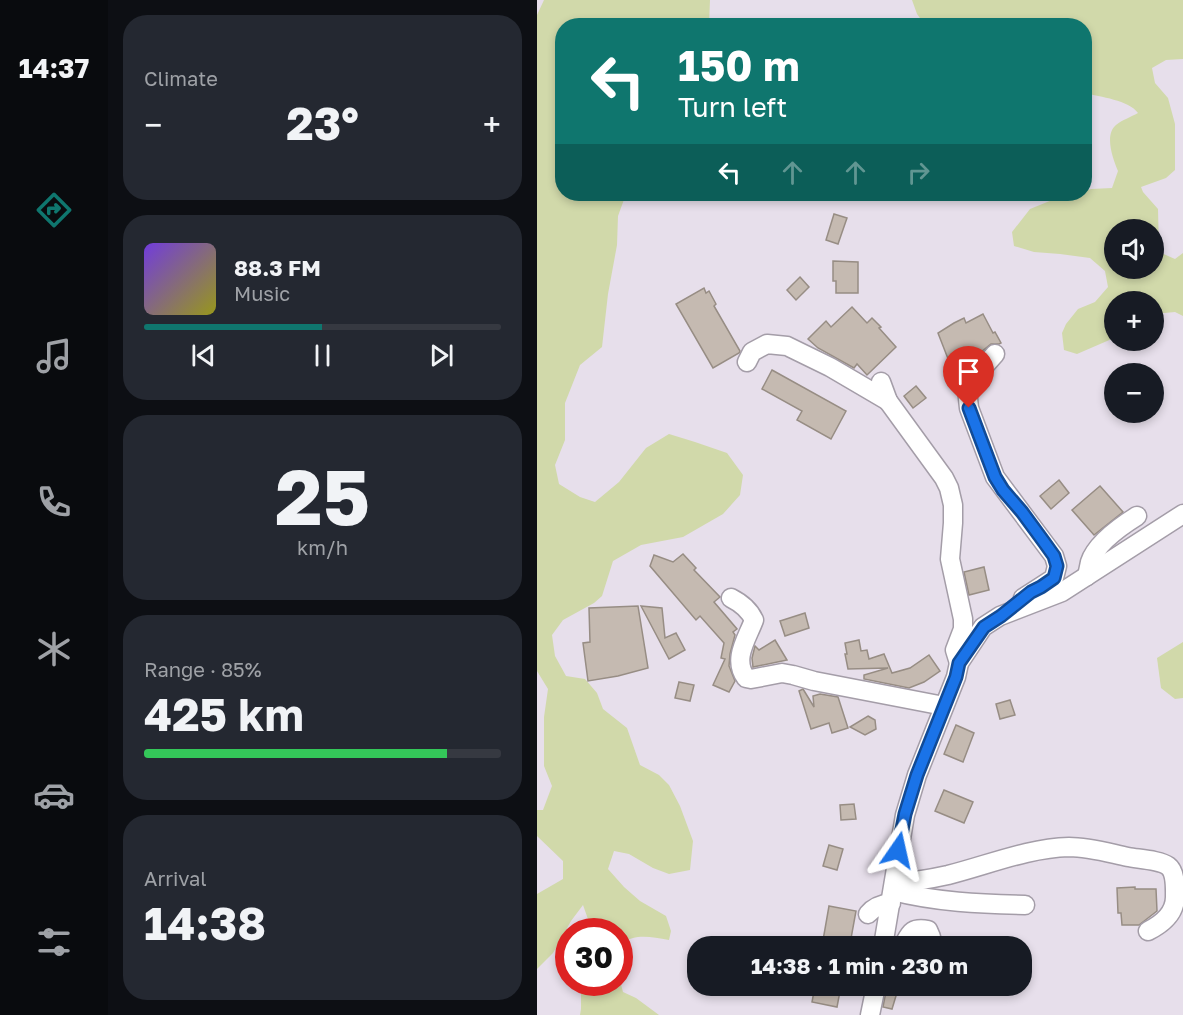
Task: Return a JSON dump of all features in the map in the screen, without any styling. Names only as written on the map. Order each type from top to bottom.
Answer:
[{"type":"street","points":[[747,362],[751,352],[767,344],[787,346],[830,367],[888,401]]},
{"type":"street","points":[[885,936],[905,814],[917,775],[956,677],[959,663],[984,627],[1054,578],[1057,566],[1054,556],[995,477],[969,408],[966,389],[995,354]]},
{"type":"street","points":[[881,382],[888,401],[949,488],[953,505],[950,559],[963,619],[963,629],[955,650],[959,663]]},
{"type":"street","points":[[1001,616],[1062,592],[1183,514]]},
{"type":"street","points":[[1087,576],[1095,553],[1109,537],[1137,516]]},
{"type":"street","points":[[731,598],[741,603],[751,613],[754,620],[740,657],[741,668],[746,678],[782,673],[942,711]]},
{"type":"street","points":[[864,703],[891,705],[932,713],[942,711]]},
{"type":"street","points":[[868,914],[882,904],[892,892],[918,881],[1043,850],[1070,847],[1096,850],[1168,866],[1173,873],[1175,901],[1173,908],[1162,923],[1148,931]]},
{"type":"street","points":[[892,892],[982,905],[1025,905]]},
{"type":"street","points":[[909,936],[914,930],[920,928],[928,930],[931,936]]},
{"type":"street","points":[[877,996],[879,1014]]},
{"type":"green space","points":[[544,0],[710,0],[709,18],[555,18],[555,201],[623,201],[618,216],[617,245],[602,347],[580,365],[565,403],[565,440],[555,465],[559,484],[580,497],[595,502],[619,482],[646,448],[669,434],[727,453],[743,475],[740,495],[723,514],[683,537],[641,545],[613,561],[602,596],[563,620],[552,635],[555,656],[566,676],[585,679],[597,693],[603,709],[627,728],[640,765],[659,775],[669,785],[680,806],[693,841],[690,870],[669,874],[629,854],[614,851],[608,869],[640,901],[666,916],[671,931],[669,940],[650,937],[633,938],[633,918],[588,918],[583,905],[573,918],[555,918],[555,949],[537,969],[537,894],[563,879],[563,861],[537,836],[537,810],[543,810],[552,786],[544,766],[544,717],[548,689],[537,671],[537,15]]},
{"type":"green space","points":[[912,0],[1183,0],[1183,59],[1166,60],[1152,68],[1155,83],[1168,98],[1175,124],[1175,170],[1166,178],[1141,187],[1158,209],[1158,219],[1104,219],[1104,270],[1090,258],[1034,252],[1014,246],[1012,232],[1030,209],[1050,201],[1092,201],[1092,189],[1112,188],[1118,171],[1110,141],[1112,129],[1138,113],[1121,102],[1092,95],[1092,18],[920,18]]},
{"type":"green space","points":[[1183,253],[1183,316],[1175,312],[1164,313],[1164,291],[1105,291],[1108,287],[1106,279],[1164,279],[1164,254],[1175,259]]},
{"type":"green space","points":[[1104,292],[1104,342],[1077,354],[1064,350],[1062,333],[1066,324],[1078,309],[1095,302]]},
{"type":"green space","points":[[1183,642],[1183,698],[1175,699],[1161,688],[1157,658]]},
{"type":"green space","points":[[581,996],[632,996],[659,1015],[580,1015]]},
{"type":"building","points":[[834,214],[847,218],[838,244],[826,240]]},
{"type":"building","points":[[833,261],[858,262],[858,293],[836,293],[836,281],[833,281]]},
{"type":"building","points":[[800,277],[809,287],[796,300],[787,290]]},
{"type":"building","points":[[704,288],[706,293],[709,291],[716,304],[714,306],[740,351],[713,368],[676,304]]},
{"type":"building","points":[[852,307],[867,323],[872,318],[896,347],[867,375],[857,364],[854,368],[818,348],[808,339],[826,321],[831,327]]},
{"type":"building","points":[[983,314],[1001,343],[991,344],[971,360],[952,369],[938,333],[964,318],[966,323]]},
{"type":"building","points":[[772,370],[846,411],[831,439],[797,420],[802,411],[762,389]]},
{"type":"building","points":[[916,386],[926,398],[913,408],[904,396]]},
{"type":"building","points":[[1059,480],[1069,493],[1051,509],[1040,496]]},
{"type":"building","points":[[1100,486],[1123,512],[1094,535],[1072,510]]},
{"type":"building","points":[[683,554],[696,568],[694,570],[720,597],[714,602],[737,629],[733,632],[735,635],[729,666],[735,681],[729,692],[713,685],[725,659],[721,658],[724,643],[700,616],[696,620],[650,566],[654,555],[673,562]]},
{"type":"building","points":[[984,567],[989,590],[969,595],[964,572]]},
{"type":"building","points":[[638,606],[648,668],[588,681],[583,643],[590,642],[589,608]]},
{"type":"building","points":[[641,606],[662,608],[665,638],[676,633],[685,650],[669,659]]},
{"type":"building","points":[[805,613],[809,628],[785,636],[780,621]]},
{"type":"building","points":[[775,640],[787,660],[753,667],[752,658],[755,646],[759,650]]},
{"type":"building","points":[[859,640],[861,651],[867,650],[869,659],[884,654],[892,673],[910,668],[929,655],[940,671],[924,682],[909,688],[864,679],[864,675],[888,668],[848,669],[845,643]]},
{"type":"building","points":[[679,682],[694,685],[690,701],[675,698]]},
{"type":"building","points":[[803,689],[814,707],[813,696],[820,694],[838,697],[848,728],[832,733],[829,723],[811,729],[799,691]]},
{"type":"building","points":[[1010,700],[1015,715],[1000,719],[996,704]]},
{"type":"building","points":[[868,716],[875,720],[876,729],[865,735],[850,727]]},
{"type":"building","points":[[956,725],[974,733],[963,762],[944,754]]},
{"type":"building","points":[[944,790],[973,802],[964,823],[935,811]]},
{"type":"building","points":[[854,804],[856,819],[841,820],[840,805]]},
{"type":"building","points":[[829,845],[843,849],[837,870],[823,866]]},
{"type":"building","points":[[1135,887],[1135,889],[1156,889],[1157,911],[1139,925],[1122,925],[1121,913],[1118,913],[1117,888]]},
{"type":"building","points":[[829,906],[856,911],[851,936],[824,936]]},
{"type":"building","points":[[813,996],[839,996],[837,1007],[812,1002]]},
{"type":"building","points":[[885,996],[896,996],[892,1009],[883,1007]]},
{"type":"route","points":[[898,850],[905,814],[917,775],[956,677],[959,663],[984,627],[1054,578],[1057,566],[1054,556],[995,477],[969,408]]}]
